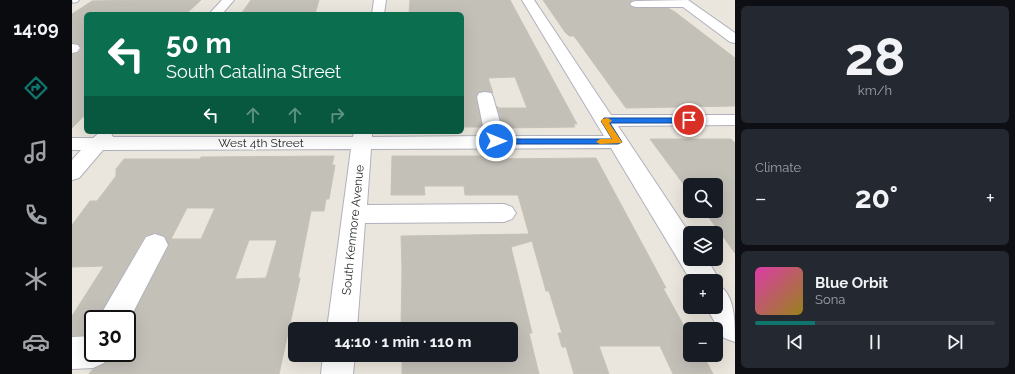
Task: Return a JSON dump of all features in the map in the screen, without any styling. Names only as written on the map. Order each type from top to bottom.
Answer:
[{"type":"street","points":[[217,12],[228,0]]},
{"type":"street","points":[[378,12],[380,0]]},
{"type":"street","points":[[528,0],[683,245]]},
{"type":"street","points":[[636,4],[683,2],[735,39]]},
{"type":"street","points":[[484,97],[496,141]]},
{"type":"street","points":[[604,121],[735,120]]},
{"type":"street","name":"West 4th Street","points":[[72,144],[104,138],[363,137],[496,141],[618,142]]},
{"type":"street","name":"South Kenmore Avenue","points":[[343,322],[363,137]]},
{"type":"street","points":[[72,173],[104,138]]},
{"type":"street","points":[[354,214],[504,214]]},
{"type":"street","points":[[119,310],[156,245]]},
{"type":"street","points":[[723,308],[735,327]]},
{"type":"street","points":[[72,353],[84,352]]},
{"type":"street","points":[[337,374],[338,362]]},
{"type":"building","points":[[201,0],[188,12],[84,12],[84,116],[72,128],[72,54],[78,53],[82,48],[78,44],[72,43],[72,14],[92,1]]},
{"type":"building","points":[[251,0],[319,0],[316,12],[242,12]]},
{"type":"building","points":[[410,0],[510,0],[577,124],[573,124],[575,127],[503,128],[497,106],[498,108],[527,108],[515,77],[488,78],[493,93],[485,91],[479,92],[476,97],[482,127],[464,127],[464,12],[409,12]]},
{"type":"building","points":[[543,0],[633,0],[628,4],[632,7],[668,8],[735,58],[735,106],[626,108],[574,36],[569,36],[565,32]]},
{"type":"building","points":[[650,139],[731,139],[735,143],[735,253],[723,237],[723,226],[715,226],[709,218],[723,218],[723,178],[683,178],[683,184]]},
{"type":"building","points":[[334,156],[332,165],[335,165],[329,199],[326,199],[324,211],[311,211],[298,278],[300,278],[290,322],[288,322],[288,333],[279,374],[89,374],[92,370],[105,364],[106,362],[136,362],[135,310],[169,246],[164,236],[155,233],[145,236],[103,310],[84,310],[84,335],[72,336],[72,316],[104,266],[72,267],[72,225],[90,201],[97,201],[116,176],[116,169],[124,159],[200,159],[201,157]],"holes":[[[187,208],[215,208],[201,239],[171,239]],[[249,240],[277,240],[266,278],[235,279]]]},
{"type":"building","points":[[392,156],[491,156],[492,159],[596,158],[666,288],[663,288],[683,324],[683,362],[707,362],[713,374],[673,374],[660,346],[599,346],[609,374],[574,374],[566,347],[562,347],[558,333],[562,333],[549,291],[546,291],[532,241],[511,247],[532,333],[529,333],[539,374],[402,374],[402,362],[518,362],[518,322],[401,322],[401,236],[529,234],[518,195],[465,195],[464,186],[424,186],[425,195],[391,195]]},
{"type":"slow traffic","points":[[600,142],[618,142],[604,121],[608,121]]},
{"type":"route","points":[[496,141],[618,142],[604,121],[689,120]]}]
